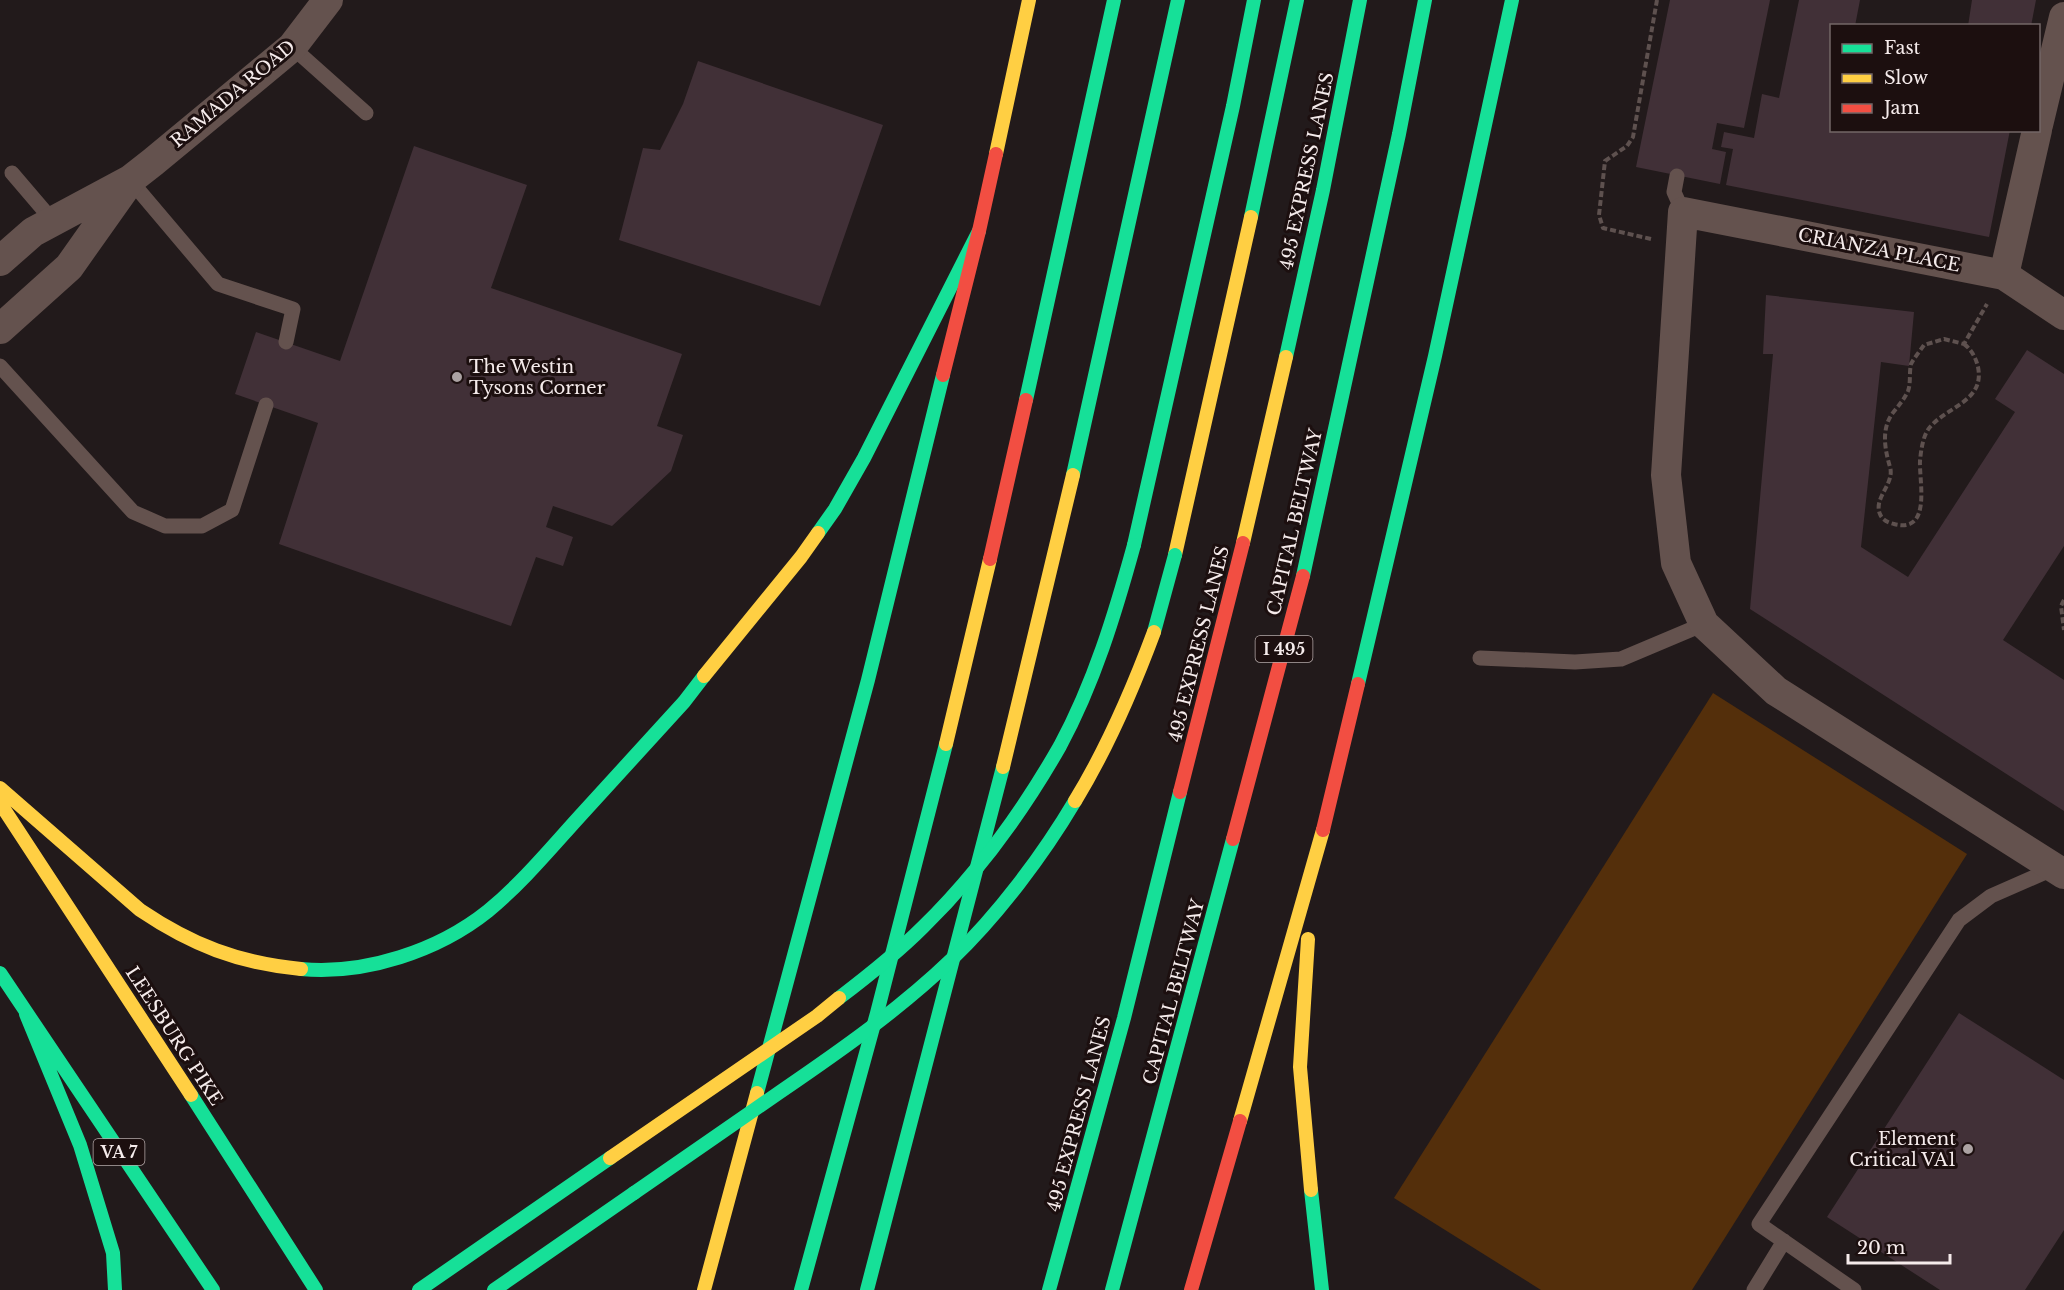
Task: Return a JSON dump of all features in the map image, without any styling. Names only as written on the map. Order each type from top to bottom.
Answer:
[{"type":"main road","points":[[704,1290],[868,680],[979,231],[1029,0]]},
{"type":"main road","points":[[801,1290],[863,1065],[948,736],[1012,463],[1114,0]]},
{"type":"main road","points":[[867,1290],[996,798],[1087,416],[1178,0]]},
{"type":"main road","points":[[419,1290],[817,1016],[869,975],[923,927],[976,868],[1022,807],[1059,745],[1089,683],[1115,614],[1134,545],[1228,129],[1254,0]]},
{"type":"main road","points":[[494,1290],[842,1050],[896,1008],[953,958],[1009,895],[1057,831],[1097,765],[1128,700],[1156,627],[1175,555],[1274,114],[1297,0]]},
{"type":"main road","name":"495 EXPRESS LANES","points":[[1049,1290],[1124,1018],[1257,486],[1323,190],[1360,0]]},
{"type":"main road","name":"CAPITAL BELTWAY","points":[[1112,1290],[1302,581],[1396,146],[1425,0]]},
{"type":"main road","points":[[1191,1290],[1316,860],[1435,356],[1512,0]]},
{"type":"main road","points":[[0,788],[140,910],[171,930],[223,954],[272,966],[336,969],[393,959],[432,944],[457,931],[486,912],[518,884],[684,702],[757,609],[801,558],[835,509],[864,458],[979,231]]},
{"type":"main road","name":"LEESBURG PIKE","points":[[0,803],[153,1035],[316,1290]]},
{"type":"main road","points":[[1316,860],[1303,997],[1300,1067],[1318,1271],[1322,1290]]},
{"type":"main road","name":"VA 7","points":[[0,973],[213,1290]]},
{"type":"main road","points":[[26,1014],[80,1145],[113,1253],[115,1290]]},
{"type":"street","name":"RAMADA ROAD","points":[[0,261],[33,232],[130,180],[292,48],[328,0]]},
{"type":"street","points":[[2040,117],[2064,16]]},
{"type":"street","points":[[2004,275],[2037,132]]},
{"type":"street","name":"RAMADA ROAD","points":[[0,329],[69,267],[130,180]]},
{"type":"street","points":[[1683,212],[1666,475],[1676,563],[1704,624],[1776,691],[2059,871]]},
{"type":"street","name":"CRIANZA PLACE","points":[[1683,212],[2004,275],[2064,315]]},
{"type":"lane","points":[[292,48],[366,113]]},
{"type":"lane","points":[[12,173],[53,221]]},
{"type":"lane","points":[[1677,176],[1674,192],[1683,212]]},
{"type":"lane","points":[[130,180],[218,284],[293,309],[286,342]]},
{"type":"lane","points":[[0,366],[133,512],[165,526],[202,526],[232,510],[266,405]]},
{"type":"lane","points":[[1480,658],[1575,662],[1621,659],[1704,624]]},
{"type":"lane","points":[[1854,1290],[1759,1224],[1959,920],[1991,896],[2059,871]]},
{"type":"lane","points":[[1754,1290],[1784,1241]]},
{"type":"path","points":[[1658,0],[1633,137],[1628,146],[1605,161],[1599,215],[1604,228],[1681,246]]},
{"type":"path","points":[[1964,344],[2004,275]]},
{"type":"path","points":[[1944,339],[1964,344],[1977,362],[1980,374],[1976,388],[1970,399],[1930,427],[1922,446],[1920,462],[1923,500],[1920,511],[1913,522],[1901,526],[1887,523],[1880,514],[1879,501],[1887,487],[1891,472],[1885,449],[1886,430],[1891,416],[1905,398],[1910,385],[1911,364],[1924,345],[1944,339]]},
{"type":"path","points":[[2064,600],[2061,606],[2064,630]]},
{"type":"shaded area","points":[[1713,693],[1967,854],[1692,1290],[1541,1290],[1394,1198]]},
{"type":"building","points":[[1670,0],[1770,0],[1744,128],[1717,123],[1712,149],[1726,152],[1720,184],[1636,167]]},
{"type":"building","points":[[1799,0],[1860,0],[1855,24],[1830,24],[1830,132],[2010,132],[1989,237],[1726,185],[1733,149],[1721,147],[1724,132],[1754,138],[1762,94],[1779,98]]},
{"type":"building","points":[[1972,0],[2036,0],[2031,24],[1968,24]]},
{"type":"building","points":[[698,61],[883,125],[820,306],[619,240],[643,148],[660,150],[683,104]]},
{"type":"building","name":"The Westin Tysons Corner","points":[[414,146],[527,185],[491,288],[682,354],[657,426],[683,435],[671,471],[612,526],[553,506],[546,527],[573,537],[563,566],[536,557],[511,626],[279,544],[318,423],[235,394],[256,332],[340,361]]},
{"type":"building","points":[[1766,295],[1914,312],[1909,366],[1881,362],[1861,547],[1908,577],[2015,412],[1995,399],[2027,350],[2064,374],[2064,546],[2003,640],[2064,680],[2064,811],[1750,609],[1773,354],[1763,354]]},
{"type":"building","name":"Element Critical VA1","points":[[1959,1013],[2064,1080],[2064,1230],[2025,1290],[1940,1290],[1827,1217]]},
{"type":"traffic: fast","points":[[1026,400],[1114,0]]},
{"type":"traffic: fast","points":[[1073,475],[1178,0]]},
{"type":"traffic: fast","points":[[1134,545],[1233,106],[1254,0]]},
{"type":"traffic: fast","points":[[1251,217],[1297,0]]},
{"type":"traffic: fast","points":[[1286,357],[1323,190],[1360,0]]},
{"type":"traffic: fast","points":[[1303,576],[1399,134],[1425,0]]},
{"type":"traffic: fast","points":[[1358,684],[1435,356],[1512,0]]},
{"type":"traffic: fast","points":[[818,533],[835,509],[864,458],[979,231]]},
{"type":"traffic: fast","points":[[757,1093],[868,680],[943,375]]},
{"type":"traffic: fast","points":[[839,998],[893,955],[943,907],[998,841],[1030,794],[1060,746],[1083,698],[1111,622],[1134,545]]},
{"type":"traffic: fast","points":[[1154,632],[1175,555]]},
{"type":"traffic: fast","points":[[301,969],[350,968],[400,957],[447,938],[488,911],[535,865],[684,702],[704,676]]},
{"type":"traffic: fast","points":[[801,1290],[877,1013],[946,744]]},
{"type":"traffic: fast","points":[[867,1290],[1003,767]]},
{"type":"traffic: fast","points":[[1049,1290],[1124,1018],[1180,792]]},
{"type":"traffic: fast","points":[[634,1193],[847,1045],[932,977],[969,942],[1003,904],[1049,842],[1075,801]]},
{"type":"traffic: fast","points":[[1112,1290],[1233,839]]},
{"type":"traffic: fast","points":[[0,973],[213,1290]]},
{"type":"traffic: fast","points":[[26,1014],[80,1145],[113,1253],[115,1290]]},
{"type":"traffic: fast","points":[[191,1095],[316,1290]]},
{"type":"traffic: fast","points":[[419,1290],[610,1158]]},
{"type":"traffic: fast","points":[[1311,1190],[1322,1290]]},
{"type":"traffic: fast","points":[[494,1290],[634,1193]]},
{"type":"traffic: slow","points":[[996,154],[1029,0]]},
{"type":"traffic: slow","points":[[1175,555],[1251,217]]},
{"type":"traffic: slow","points":[[1243,543],[1286,357]]},
{"type":"traffic: slow","points":[[1003,767],[1073,475]]},
{"type":"traffic: slow","points":[[704,676],[818,533]]},
{"type":"traffic: slow","points":[[946,744],[990,559]]},
{"type":"traffic: slow","points":[[1075,801],[1119,718],[1154,632]]},
{"type":"traffic: slow","points":[[0,788],[140,910],[159,922],[197,942],[236,957],[301,969]]},
{"type":"traffic: slow","points":[[0,803],[191,1095]]},
{"type":"traffic: slow","points":[[1240,1121],[1323,830]]},
{"type":"traffic: slow","points":[[1308,939],[1300,1067],[1311,1190]]},
{"type":"traffic: slow","points":[[610,1158],[817,1016],[839,998]]},
{"type":"traffic: slow","points":[[704,1290],[757,1093]]},
{"type":"traffic: jam","points":[[943,375],[996,154]]},
{"type":"traffic: jam","points":[[990,559],[1026,400]]},
{"type":"traffic: jam","points":[[1180,792],[1243,543]]},
{"type":"traffic: jam","points":[[1233,839],[1303,576]]},
{"type":"traffic: jam","points":[[1323,830],[1358,684]]},
{"type":"traffic: jam","points":[[1191,1290],[1240,1121]]},
{"type":"place","name":"The Westin Tysons Corner","points":[[457,377]]},
{"type":"place","name":"Element Critical VA1","points":[[1968,1149]]}]
